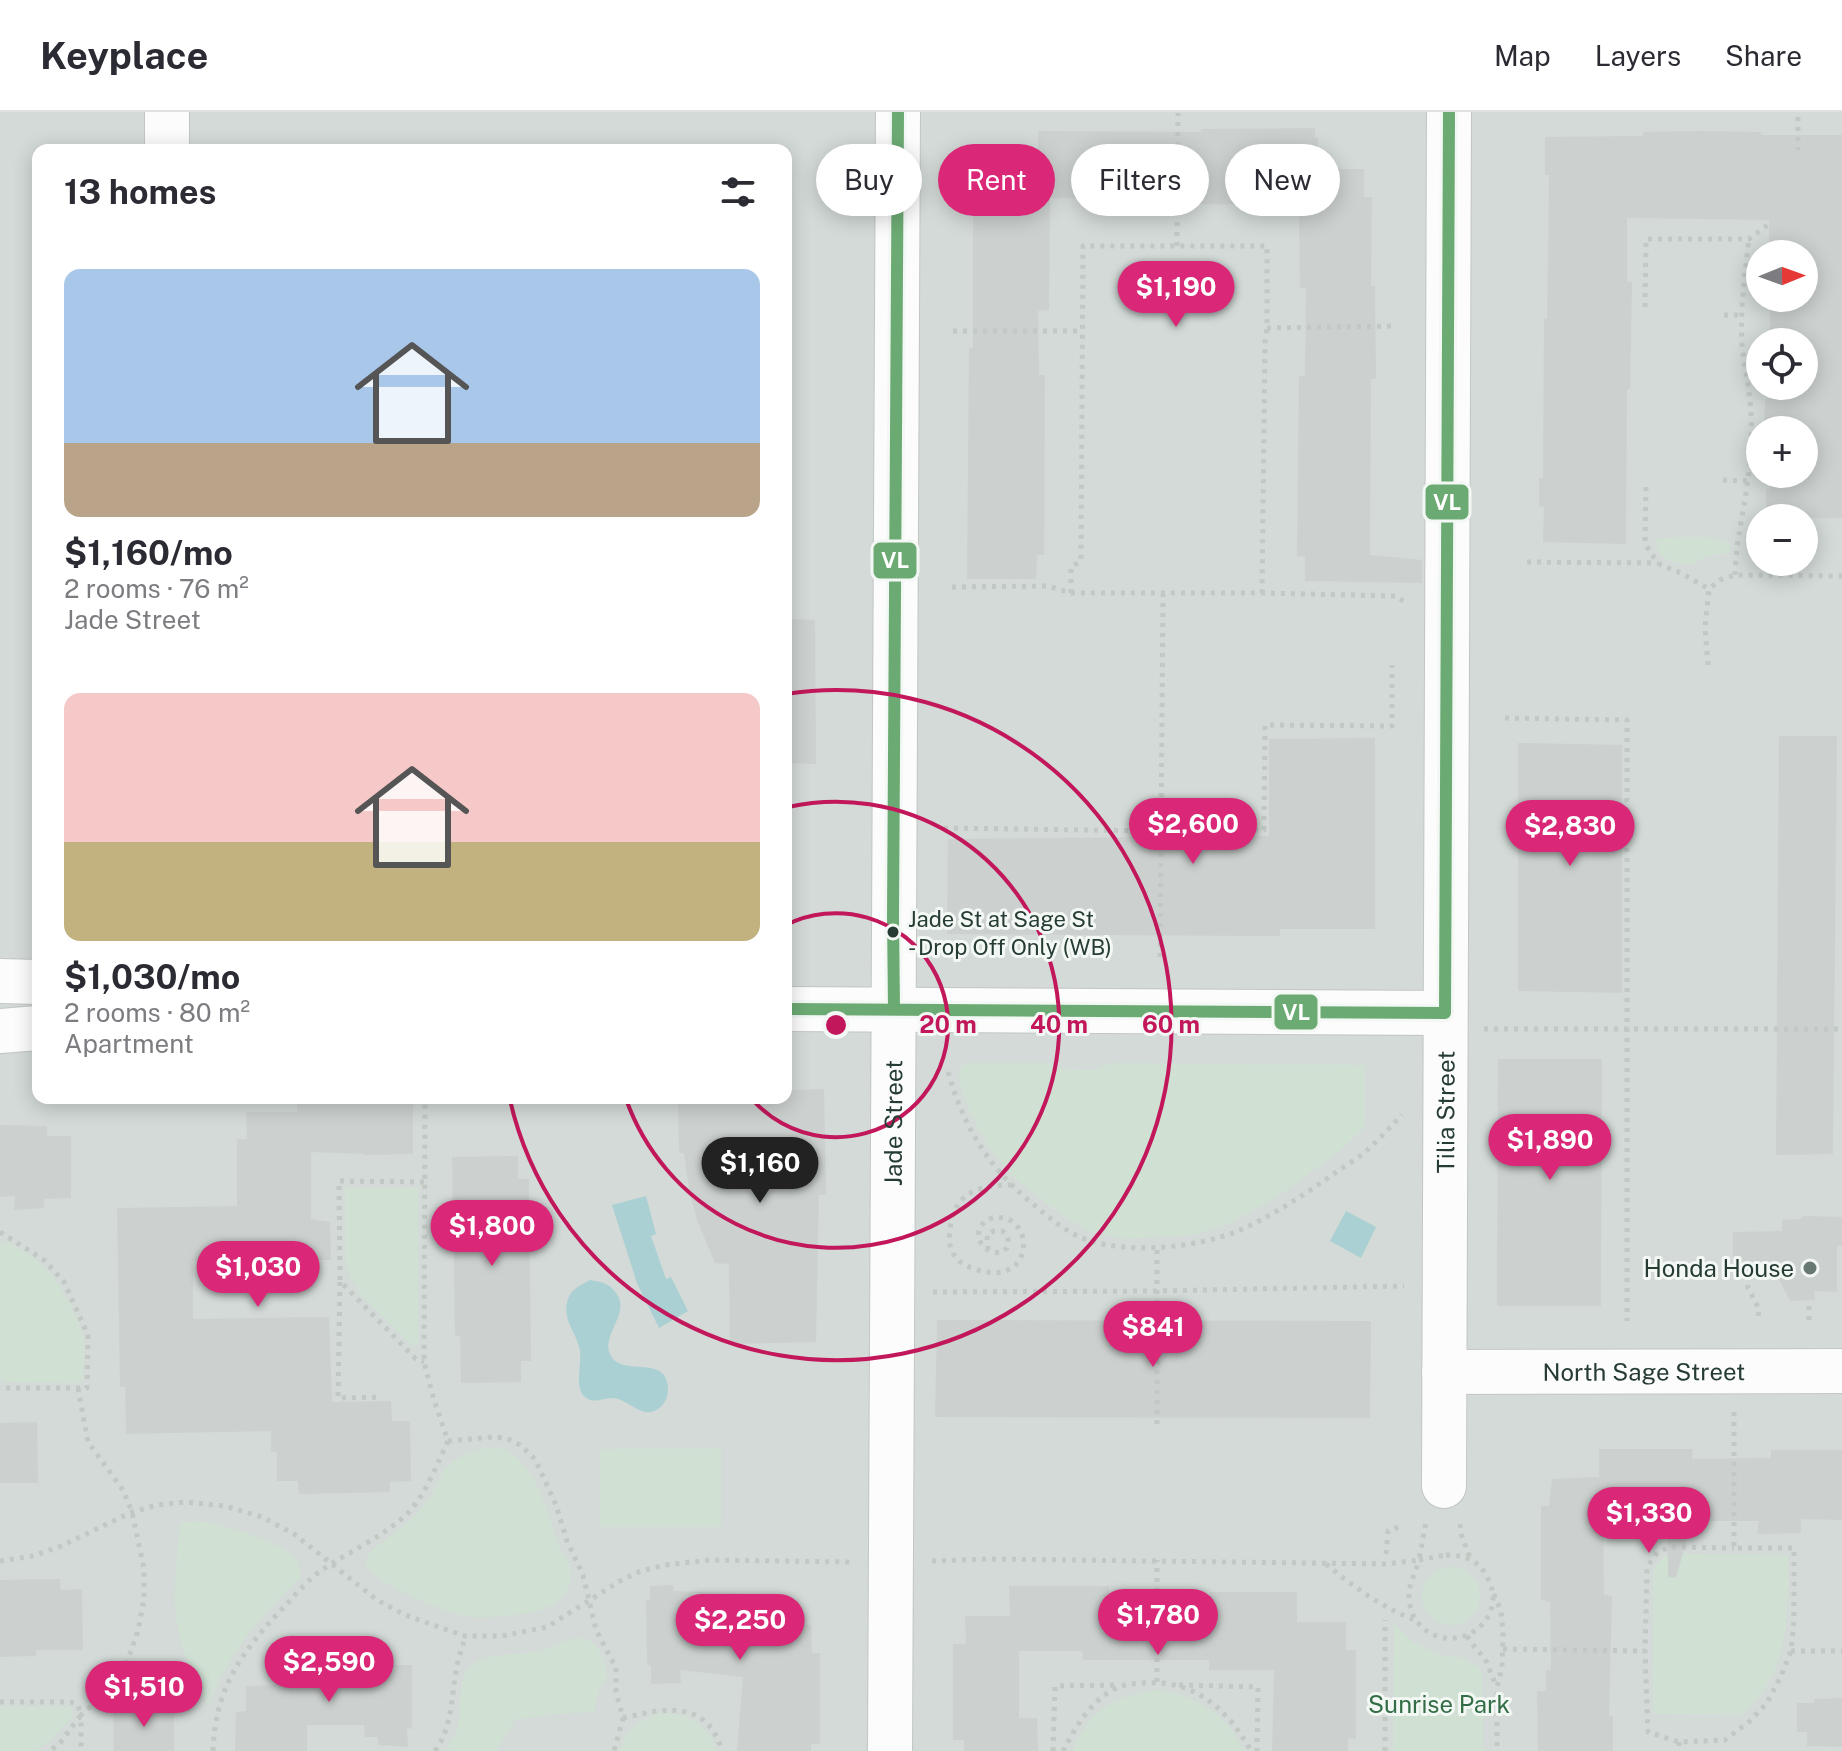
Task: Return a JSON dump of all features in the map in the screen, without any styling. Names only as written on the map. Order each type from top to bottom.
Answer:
[{"type":"street","points":[[167,112],[167,144]]},
{"type":"street","name":"Jade Street","points":[[890,1751],[898,112]]},
{"type":"street","name":"Tilia Street","points":[[1444,1486],[1444,1372],[1464,1021],[1449,112]]},
{"type":"street","points":[[0,981],[32,982]]},
{"type":"street","points":[[792,1009],[1464,1021]]},
{"type":"street","points":[[0,1031],[32,1028]]},
{"type":"street","name":"North Sage Street","points":[[1444,1372],[1842,1371]]},
{"type":"path","points":[[1177,246],[1178,113]]},
{"type":"path","points":[[1798,117],[1798,150]]},
{"type":"path","points":[[1645,307],[1646,239],[1749,239],[1769,224]]},
{"type":"path","points":[[1749,239],[1741,315],[1751,416]]},
{"type":"path","points":[[1071,593],[1071,567],[1081,561],[1083,246],[1267,246],[1262,593]]},
{"type":"path","points":[[1724,315],[1741,315]]},
{"type":"path","points":[[1267,328],[1396,326]]},
{"type":"path","points":[[953,331],[1082,331]]},
{"type":"path","points":[[1723,480],[1746,481]]},
{"type":"path","points":[[1646,487],[1645,543],[1658,563]]},
{"type":"path","points":[[1735,575],[1735,552],[1748,488]]},
{"type":"path","points":[[1527,562],[1658,563],[1709,589]]},
{"type":"path","points":[[1708,665],[1705,627],[1709,589],[1720,580],[1735,575],[1842,576]]},
{"type":"path","points":[[952,587],[1048,586],[1071,593],[1396,596],[1416,610]]},
{"type":"path","points":[[1160,957],[1163,594]]},
{"type":"path","points":[[944,828],[1264,830],[1265,725],[1392,726],[1392,665]]},
{"type":"path","points":[[1505,718],[1627,720],[1627,1321]]},
{"type":"path","points":[[1464,1021],[1628,1030],[1842,1029]]},
{"type":"path","points":[[948,1072],[957,1104],[970,1130],[992,1163],[1012,1185],[1056,1224],[1083,1238],[1113,1246],[1157,1249],[1235,1232],[1294,1201],[1364,1153],[1402,1115]]},
{"type":"path","points":[[213,1751],[214,1728],[222,1695],[236,1665],[262,1630],[316,1574],[406,1515],[426,1489],[448,1441],[424,1362],[425,1104]]},
{"type":"path","points":[[382,1397],[338,1398],[339,1181],[424,1182]]},
{"type":"path","points":[[988,1250],[987,1235],[994,1231],[1002,1231],[1009,1240],[1007,1248],[1000,1253],[988,1250],[982,1247],[978,1230],[986,1221],[1003,1218],[1014,1222],[1020,1229],[1023,1250],[1013,1269],[992,1273],[966,1266],[954,1254],[949,1235],[953,1210],[970,1193],[989,1185],[1012,1185]]},
{"type":"path","points":[[938,1231],[949,1235]]},
{"type":"path","points":[[0,1232],[44,1260],[64,1282],[88,1335],[87,1388],[0,1388]]},
{"type":"path","points":[[1157,1249],[1157,1424]]},
{"type":"path","points":[[1745,1265],[1748,1288],[1759,1309],[1758,1319]]},
{"type":"path","points":[[340,1281],[416,1359],[424,1362]]},
{"type":"path","points":[[928,1292],[1404,1286]]},
{"type":"path","points":[[1809,1300],[1809,1320]]},
{"type":"path","points":[[1734,1548],[1735,1371]]},
{"type":"path","points":[[50,1751],[81,1715],[109,1690],[127,1662],[138,1631],[144,1599],[144,1569],[132,1512],[123,1490],[88,1442],[78,1388]]},
{"type":"path","points":[[448,1441],[506,1438],[520,1445],[535,1459],[583,1575],[596,1630],[616,1668],[616,1692],[623,1718],[614,1751]]},
{"type":"path","points":[[0,1561],[33,1556],[132,1512],[157,1505],[185,1502],[225,1506],[262,1517],[294,1534],[377,1600],[405,1615],[465,1636],[502,1636],[547,1627],[641,1571],[688,1562],[891,1563],[987,1559],[1386,1564],[1459,1555],[1481,1567],[1489,1578],[1501,1611],[1502,1667],[1497,1687],[1497,1751]]},
{"type":"path","points":[[1386,1554],[1388,1531],[1399,1527]]},
{"type":"path","points":[[1670,1547],[1794,1548],[1791,1651],[1767,1703],[1725,1740],[1679,1742],[1648,1732],[1645,1651],[1647,1567],[1658,1552],[1670,1547]]},
{"type":"path","points":[[1157,1560],[1157,1682]]},
{"type":"path","points":[[1415,1620],[1409,1597],[1419,1560]]},
{"type":"path","points":[[1325,1564],[1344,1580],[1415,1620],[1433,1635],[1456,1639],[1479,1628],[1488,1617],[1493,1591]]},
{"type":"path","points":[[1385,1620],[1385,1751]]},
{"type":"path","points":[[435,1751],[443,1740],[449,1720],[465,1636]]},
{"type":"path","points":[[1467,1636],[1485,1658],[1497,1687]]},
{"type":"path","points":[[1502,1649],[1645,1651]]},
{"type":"path","points":[[1791,1651],[1842,1651]]},
{"type":"path","points":[[1053,1751],[1055,1686],[1157,1682],[1258,1687],[1254,1751]]},
{"type":"path","points":[[1063,1751],[1092,1707],[1125,1685]]},
{"type":"path","points":[[1177,1685],[1223,1711],[1254,1751]]},
{"type":"path","points":[[0,1702],[71,1702],[78,1705],[81,1751]]},
{"type":"path","points":[[623,1718],[659,1710],[695,1714],[713,1730],[722,1751]]},
{"type":"path","points":[[1679,1742],[1679,1751]]},
{"type":"shaded area","points":[[0,112],[1842,112],[1842,1751],[0,1751]]},
{"type":"green space","points":[[1708,537],[1731,543],[1730,553],[1707,556],[1694,564],[1674,562],[1663,557],[1655,539]]},
{"type":"green space","points":[[966,1063],[1051,1063],[1062,1069],[1094,1070],[1109,1063],[1365,1065],[1365,1127],[1341,1150],[1277,1197],[1224,1226],[1192,1235],[1122,1239],[1087,1230],[1059,1213],[1013,1177],[988,1146],[972,1116],[958,1072]]},
{"type":"green space","points":[[345,1188],[418,1188],[418,1345],[413,1346],[361,1295],[351,1278],[345,1262]]},
{"type":"green space","points":[[4,1242],[40,1263],[60,1286],[71,1306],[84,1344],[83,1378],[80,1383],[4,1382],[0,1378],[0,1245]]},
{"type":"green space","points":[[498,1447],[508,1451],[524,1465],[540,1493],[571,1570],[569,1587],[563,1597],[530,1613],[467,1617],[441,1609],[378,1577],[369,1568],[368,1556],[420,1511],[449,1466],[468,1453]]},
{"type":"green space","points":[[721,1448],[721,1527],[600,1527],[600,1449]]},
{"type":"green space","points":[[180,1522],[205,1522],[254,1536],[290,1554],[299,1569],[300,1578],[258,1621],[236,1651],[208,1704],[186,1656],[176,1617]]},
{"type":"green space","points":[[1674,1554],[1788,1555],[1782,1650],[1767,1684],[1743,1715],[1653,1714],[1653,1570],[1662,1558]]},
{"type":"green space","points":[[1451,1567],[1472,1575],[1480,1596],[1472,1617],[1451,1625],[1430,1617],[1422,1596],[1430,1575]]},
{"type":"green space","name":"Sunrise Park","points":[[1394,1623],[1414,1643],[1440,1655],[1459,1657],[1479,1667],[1482,1672],[1483,1751],[1393,1751]]},
{"type":"green space","points":[[576,1638],[593,1644],[605,1666],[607,1676],[598,1693],[595,1712],[515,1720],[496,1751],[452,1751],[447,1748],[458,1725],[463,1681],[475,1663],[484,1658],[540,1651]]},
{"type":"green space","points":[[1157,1690],[1185,1697],[1209,1709],[1229,1727],[1244,1751],[1072,1751],[1087,1724],[1105,1707],[1128,1696]]},
{"type":"green space","points":[[0,1707],[71,1707],[74,1713],[36,1751],[0,1751]]},
{"type":"green space","points":[[661,1713],[680,1715],[696,1722],[709,1734],[717,1751],[619,1751],[634,1726]]},
{"type":"water","points":[[646,1196],[656,1234],[651,1236],[666,1279],[671,1277],[688,1311],[659,1328],[637,1283],[612,1205]]},
{"type":"water","points":[[1346,1211],[1376,1227],[1361,1258],[1330,1241]]},
{"type":"water","points":[[590,1280],[608,1285],[620,1301],[618,1317],[609,1340],[611,1356],[624,1365],[652,1368],[666,1378],[668,1388],[664,1403],[652,1412],[641,1411],[620,1399],[592,1400],[582,1393],[579,1382],[580,1351],[566,1306],[571,1293]]},
{"type":"building","points":[[1315,128],[1318,144],[1225,144],[1225,204],[1209,204],[1209,144],[1071,144],[1071,198],[1055,198],[1055,144],[1038,144],[1038,131],[1201,132],[1201,129]]},
{"type":"building","points":[[1643,132],[1842,135],[1842,518],[1818,518],[1818,504],[1766,504],[1766,489],[1818,488],[1818,416],[1764,416],[1765,400],[1818,400],[1818,328],[1770,328],[1770,312],[1818,312],[1818,240],[1769,240],[1769,220],[1627,218],[1627,282],[1632,282],[1630,389],[1627,389],[1626,544],[1543,542],[1544,507],[1539,506],[1539,478],[1543,478],[1544,319],[1547,319],[1548,265],[1549,175],[1545,175],[1545,137],[1643,136]]},
{"type":"building","points":[[1340,169],[1364,169],[1364,197],[1372,197],[1371,286],[1375,286],[1376,379],[1371,379],[1370,555],[1422,560],[1422,583],[1305,581],[1305,557],[1297,556],[1299,376],[1305,376],[1306,288],[1300,288],[1299,216],[1340,216]]},
{"type":"building","points":[[973,216],[1050,216],[1049,310],[1038,311],[1039,375],[1045,375],[1044,555],[1037,555],[1036,579],[967,579],[969,348],[973,348]]},
{"type":"building","points":[[792,619],[815,620],[816,764],[792,763]]},
{"type":"building","points":[[1779,736],[1837,736],[1833,1154],[1776,1155]]},
{"type":"building","points":[[1375,738],[1375,929],[1280,929],[1280,936],[947,934],[948,839],[1269,836],[1269,739]]},
{"type":"building","points":[[1518,743],[1622,745],[1622,993],[1518,991]]},
{"type":"building","points":[[1498,1059],[1602,1059],[1601,1306],[1497,1306]]},
{"type":"building","points":[[824,1089],[826,1195],[819,1195],[816,1342],[730,1344],[729,1264],[715,1263],[697,1220],[684,1153],[679,1153],[678,1104],[792,1104],[792,1090]]},
{"type":"building","points":[[297,1104],[413,1104],[413,1154],[311,1152],[311,1219],[330,1222],[331,1260],[193,1261],[193,1319],[329,1317],[332,1402],[391,1401],[392,1421],[410,1421],[411,1481],[390,1482],[390,1492],[299,1494],[298,1481],[277,1481],[277,1452],[271,1452],[271,1431],[126,1434],[125,1387],[120,1387],[117,1208],[237,1206],[237,1139],[247,1139],[246,1112],[297,1112]]},
{"type":"building","points":[[0,1125],[47,1126],[47,1136],[71,1136],[71,1198],[44,1199],[44,1208],[14,1210],[15,1196],[0,1197]]},
{"type":"building","points":[[518,1156],[518,1179],[529,1179],[531,1361],[521,1361],[521,1382],[461,1383],[460,1336],[455,1336],[452,1157]]},
{"type":"building","name":"Honda House","points":[[1803,1216],[1842,1217],[1842,1246],[1837,1246],[1837,1292],[1814,1291],[1815,1300],[1790,1301],[1773,1267],[1733,1265],[1733,1232],[1782,1231],[1782,1220]]},
{"type":"building","points":[[937,1320],[1371,1321],[1370,1418],[935,1417]]},
{"type":"building","points":[[37,1422],[38,1483],[0,1483],[0,1423]]},
{"type":"building","points":[[1599,1449],[1693,1449],[1692,1459],[1771,1458],[1771,1450],[1842,1450],[1842,1520],[1801,1519],[1801,1533],[1757,1534],[1759,1521],[1692,1521],[1676,1578],[1668,1577],[1667,1512],[1603,1508],[1604,1595],[1612,1596],[1609,1716],[1613,1716],[1613,1751],[1538,1751],[1537,1691],[1546,1691],[1546,1670],[1551,1670],[1550,1602],[1541,1600],[1541,1506],[1549,1506],[1552,1479],[1599,1477]]},
{"type":"building","points":[[60,1579],[61,1590],[82,1589],[83,1650],[36,1650],[36,1656],[0,1657],[0,1580]]},
{"type":"building","points":[[673,1585],[674,1591],[762,1594],[763,1623],[811,1625],[812,1653],[820,1653],[820,1744],[811,1744],[811,1751],[737,1751],[743,1677],[680,1670],[681,1683],[651,1684],[651,1666],[647,1665],[646,1600],[650,1600],[650,1586]]},
{"type":"building","points":[[1009,1586],[1109,1586],[1109,1595],[1210,1599],[1210,1592],[1297,1592],[1297,1622],[1346,1622],[1346,1650],[1356,1650],[1356,1739],[1348,1738],[1348,1751],[1272,1751],[1274,1670],[1209,1670],[1209,1660],[1083,1660],[1082,1651],[1019,1651],[1019,1718],[1037,1718],[1038,1751],[964,1751],[964,1740],[953,1740],[953,1644],[966,1644],[965,1616],[1010,1616]]},
{"type":"building","points":[[295,1657],[388,1657],[388,1665],[412,1665],[412,1729],[407,1728],[408,1747],[378,1745],[378,1737],[365,1737],[364,1725],[307,1725],[307,1751],[235,1751],[236,1712],[246,1711],[246,1686],[295,1685]]},
{"type":"building","points":[[1842,1698],[1842,1747],[1807,1746],[1807,1732],[1797,1732],[1797,1703]]},
{"type":"building","points":[[174,1706],[174,1751],[114,1751],[113,1707]]},
{"type":"transit line","name":"VL","points":[[894,1009],[898,112]]},
{"type":"transit line","name":"VL","points":[[792,1009],[1445,1013],[1449,112]]},
{"type":"place","name":"Jade St at Sage St - Drop Off Only (WB)","points":[[893,932]]},
{"type":"place","name":"Honda House","points":[[1810,1268]]}]
